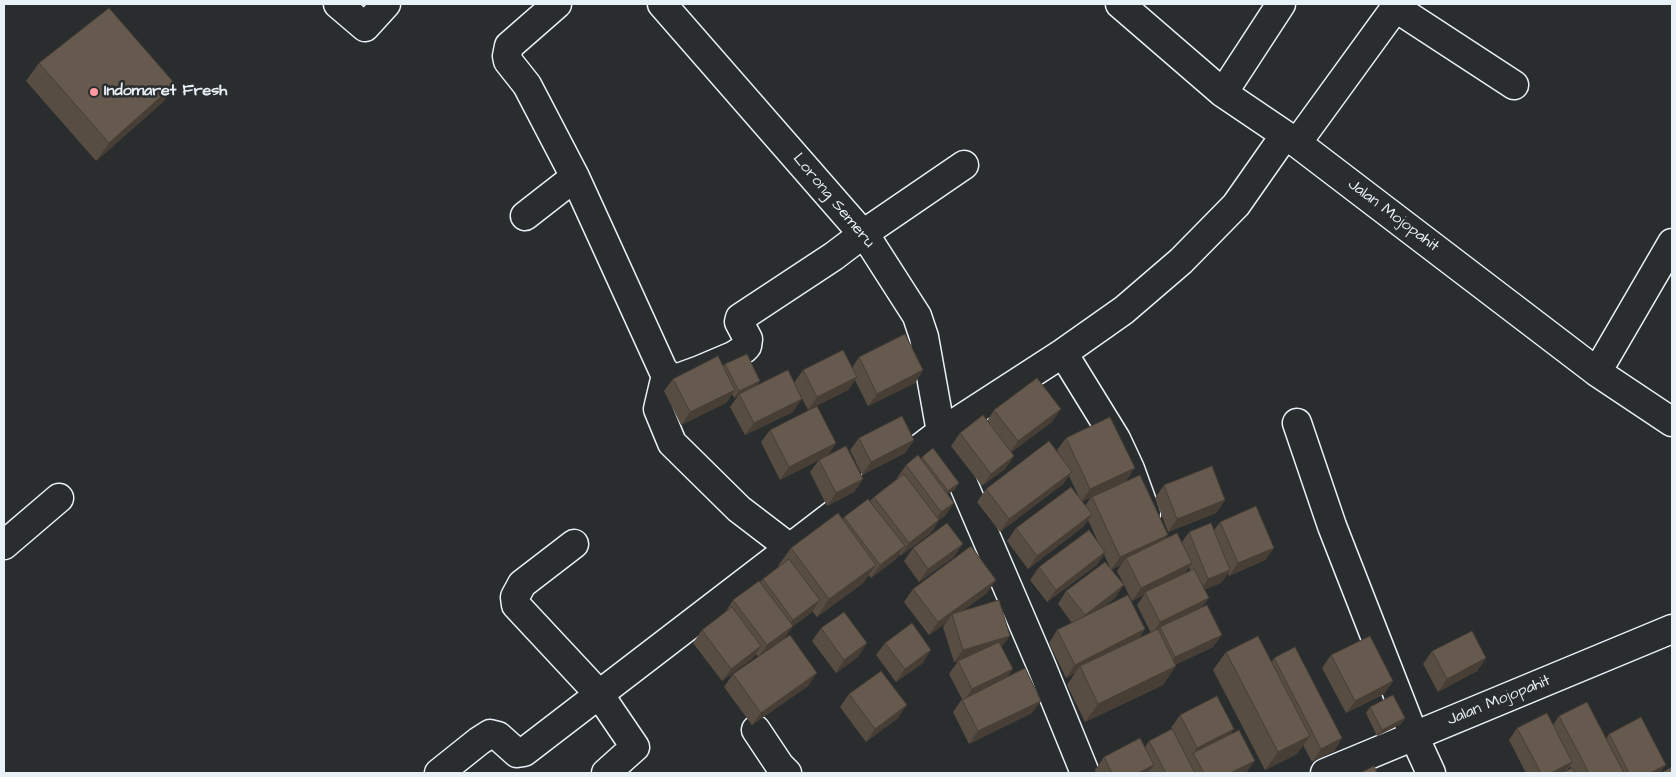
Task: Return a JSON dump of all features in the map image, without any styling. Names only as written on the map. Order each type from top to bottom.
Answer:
[{"type":"street","points":[[338,4],[365,27],[386,4]]},
{"type":"street","points":[[557,4],[509,46],[506,53],[508,61],[527,86],[575,177],[666,375],[658,409],[672,443],[739,509],[790,548]]},
{"type":"street","name":"Lorong Semeru","points":[[662,4],[863,234],[911,304],[920,322],[941,432],[1085,773]]},
{"type":"street","name":"Jalan Mojopahit","points":[[1120,4],[1223,93],[1291,139],[1597,372],[1672,422]]},
{"type":"street","points":[[1223,93],[1281,4]]},
{"type":"street","points":[[440,773],[490,734],[495,734],[512,751],[520,754],[941,432],[1063,353],[1124,310],[1181,261],[1236,205],[1397,6],[1514,86]]},
{"type":"street","points":[[666,375],[678,378],[733,356],[744,349],[747,346],[748,340],[739,322],[740,318],[834,256],[964,164]]},
{"type":"street","points":[[525,216],[575,177]]},
{"type":"street","points":[[1597,372],[1672,243]]},
{"type":"street","points":[[1063,353],[1116,439],[1130,469],[1156,536]]},
{"type":"street","points":[[1297,423],[1332,526],[1414,736],[1431,773]]},
{"type":"street","points":[[4,545],[59,498]]},
{"type":"street","points":[[574,544],[522,584],[515,597],[516,605],[599,694],[635,747],[606,773]]},
{"type":"street","name":"Jalan Mojopahit","points":[[1325,773],[1414,736],[1668,639]]},
{"type":"street","points":[[756,730],[780,766],[787,773]]},
{"type":"building","name":"Indomaret Fresh","points":[[109,8],[175,84],[109,143],[39,63]]},
{"type":"building","points":[[905,334],[923,370],[877,394],[859,357]]},
{"type":"building","points":[[843,350],[857,377],[817,397],[803,370]]},
{"type":"building","points":[[747,354],[760,381],[739,391],[725,364]]},
{"type":"building","points":[[718,356],[735,390],[690,412],[673,379]]},
{"type":"building","points":[[788,370],[802,399],[754,423],[739,394]]},
{"type":"building","points":[[1037,378],[1061,409],[1018,441],[994,410]]},
{"type":"building","points":[[817,406],[836,443],[789,467],[770,430]]},
{"type":"building","points":[[983,415],[1014,456],[991,474],[960,433]]},
{"type":"building","points":[[902,416],[914,440],[871,462],[859,438]]},
{"type":"building","points":[[1110,417],[1135,468],[1090,489],[1066,438]]},
{"type":"building","points":[[1049,441],[1072,472],[1009,519],[986,489]]},
{"type":"building","points":[[846,446],[863,479],[836,493],[819,460]]},
{"type":"building","points":[[933,448],[959,483],[948,491],[922,457]]},
{"type":"building","points":[[918,455],[954,503],[941,512],[906,465]]},
{"type":"building","points":[[1212,466],[1225,500],[1177,519],[1164,485]]},
{"type":"building","points":[[904,474],[939,520],[909,543],[874,497]]},
{"type":"building","points":[[1140,475],[1168,535],[1120,557],[1092,497]]},
{"type":"building","points":[[1071,487],[1092,514],[1037,556],[1016,528]]},
{"type":"building","points":[[868,499],[905,546],[880,565],[844,517]]},
{"type":"building","points":[[1256,506],[1274,548],[1238,563],[1220,522]]},
{"type":"building","points":[[838,513],[876,565],[829,599],[791,548]]},
{"type":"building","points":[[947,523],[963,544],[928,569],[913,548]]},
{"type":"building","points":[[1211,523],[1230,570],[1208,579],[1189,532]]},
{"type":"building","points":[[1089,530],[1105,552],[1056,590],[1039,567]]},
{"type":"building","points":[[1177,533],[1192,563],[1141,588],[1126,558]]},
{"type":"building","points":[[971,546],[996,580],[938,622],[913,589]]},
{"type":"building","points":[[789,559],[820,600],[793,620],[763,579]]},
{"type":"building","points":[[1105,562],[1124,585],[1085,615],[1066,591]]},
{"type":"building","points":[[1194,569],[1209,598],[1160,622],[1145,592]]},
{"type":"building","points":[[759,581],[793,626],[767,645],[733,600]]},
{"type":"building","points":[[1128,595],[1145,629],[1075,665],[1057,630]]},
{"type":"building","points":[[999,600],[1010,636],[963,650],[952,614]]},
{"type":"building","points":[[1207,605],[1222,635],[1175,657],[1160,627]]},
{"type":"building","points":[[732,607],[761,646],[731,669],[702,630]]},
{"type":"building","points":[[844,612],[867,643],[844,660],[821,628]]},
{"type":"building","points":[[912,623],[931,650],[905,669],[885,643]]},
{"type":"building","points":[[1158,629],[1176,666],[1098,704],[1080,666]]},
{"type":"building","points":[[1472,631],[1486,658],[1447,679],[1432,651]]},
{"type":"building","points":[[790,635],[817,673],[761,713],[733,674]]},
{"type":"building","points":[[1258,636],[1310,736],[1278,752],[1226,652]]},
{"type":"building","points":[[1370,636],[1393,681],[1355,701],[1331,655]]},
{"type":"building","points":[[999,642],[1013,669],[972,689],[958,661]]},
{"type":"building","points":[[1295,647],[1342,738],[1321,749],[1274,658]]},
{"type":"building","points":[[1025,668],[1041,701],[978,731],[962,700]]},
{"type":"building","points":[[881,671],[907,705],[875,729],[849,694]]},
{"type":"building","points":[[1393,695],[1405,718],[1382,730],[1370,707]]},
{"type":"building","points":[[1217,696],[1234,729],[1197,748],[1180,715]]},
{"type":"building","points":[[1587,702],[1624,773],[1589,773],[1559,716]]},
{"type":"building","points":[[1547,713],[1572,762],[1551,773],[1541,773],[1517,728]]},
{"type":"building","points":[[1641,717],[1666,765],[1650,773],[1629,773],[1609,734]]},
{"type":"building","points":[[1172,729],[1195,773],[1166,773],[1149,741]]},
{"type":"building","points":[[1239,730],[1255,761],[1230,773],[1204,773],[1193,753]]},
{"type":"building","points":[[1140,738],[1154,765],[1138,773],[1112,773],[1104,757]]},
{"type":"building","points":[[1374,766],[1377,773],[1360,773]]},
{"type":"building","points":[[1672,767],[1672,773],[1661,773]]},
{"type":"building","points":[[1572,768],[1575,773],[1562,773]]},
{"type":"place","name":"Indomaret Fresh","points":[[94,92]]}]
